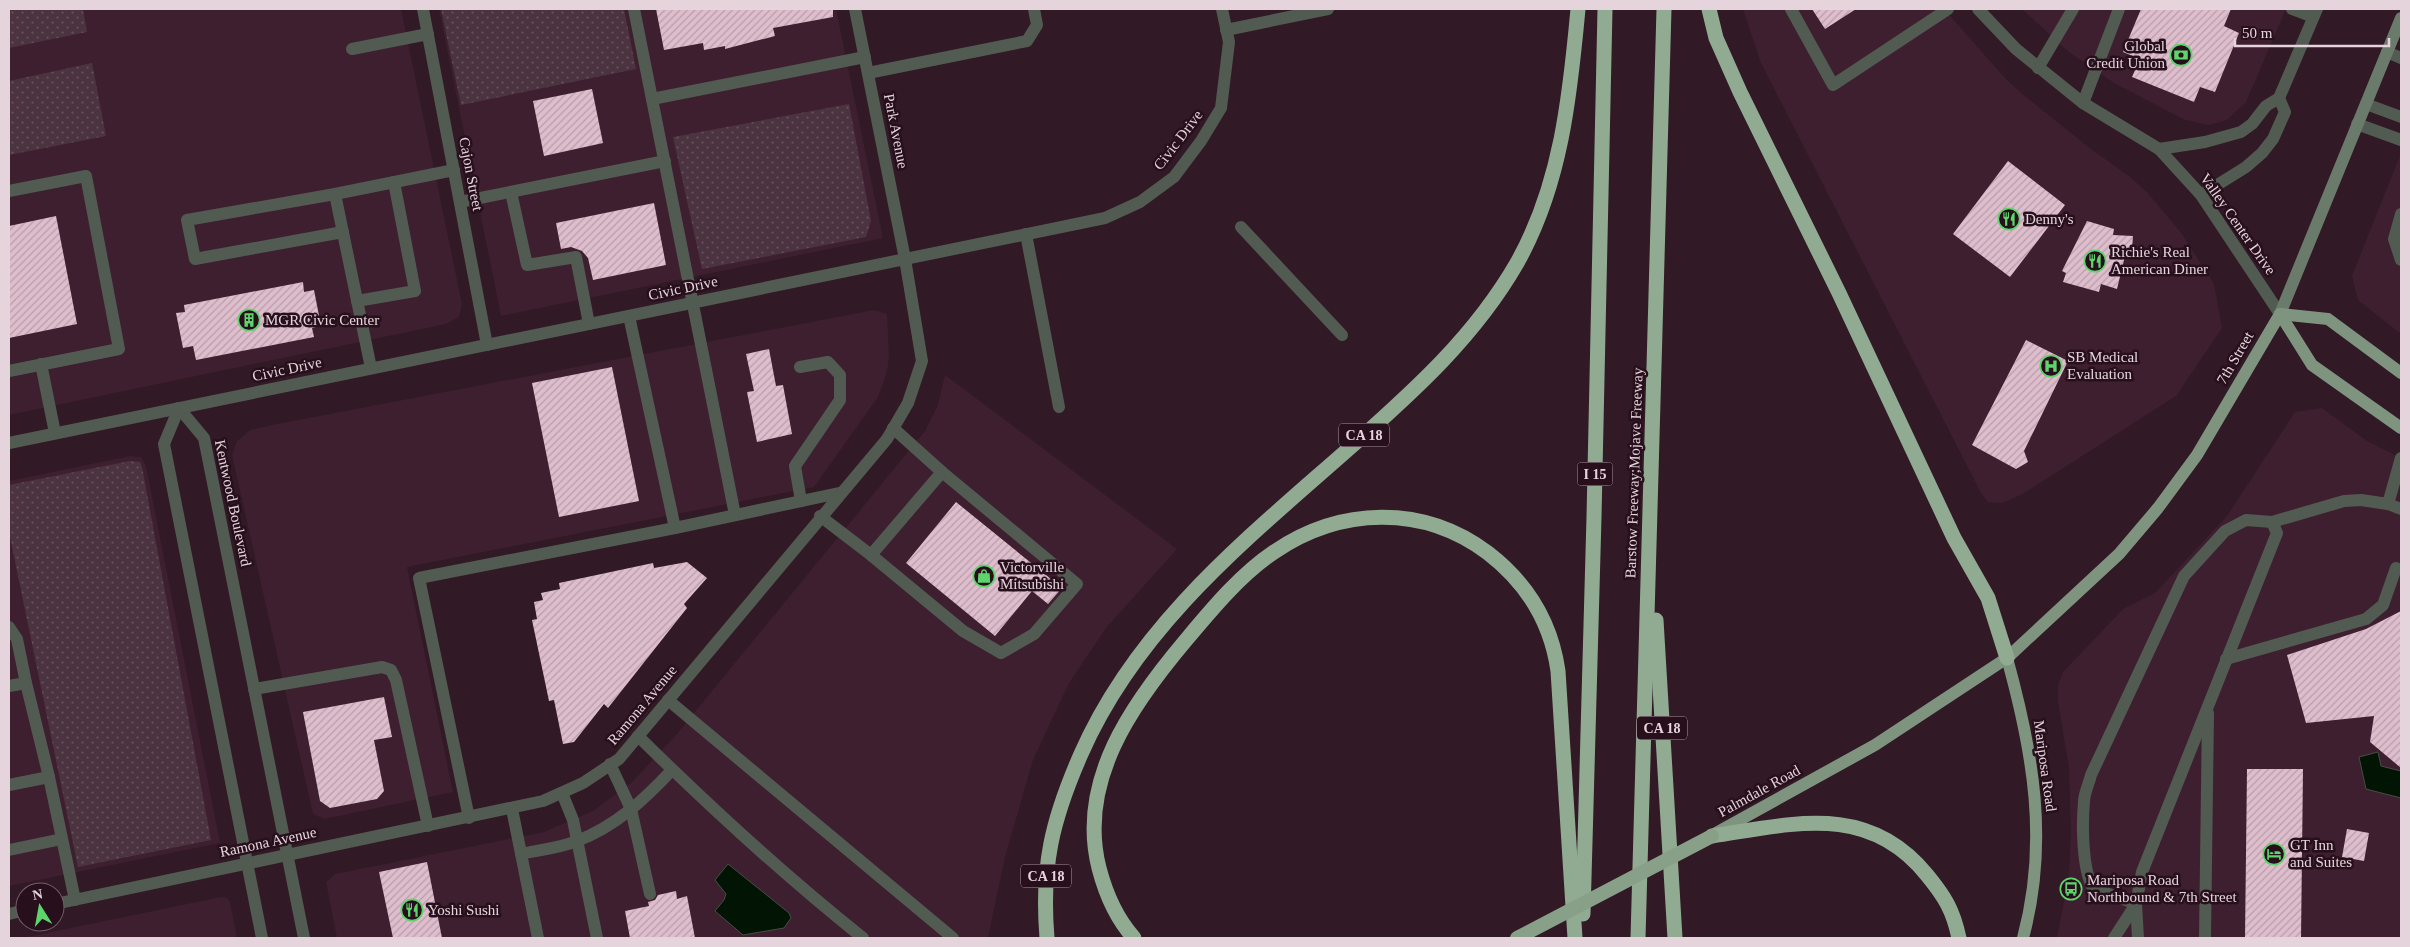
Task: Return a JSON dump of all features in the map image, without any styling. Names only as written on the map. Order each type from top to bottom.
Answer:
[{"type":"highway","name":"CA 18","points":[[1047,938],[1046,874],[1056,814],[1067,785],[1099,716],[1126,672],[1160,627],[1200,584],[1398,406],[1454,351],[1477,323],[1515,265],[1542,209],[1558,154],[1573,65],[1578,9]]},
{"type":"highway","name":"I 15","points":[[1582,938],[1605,9]]},
{"type":"highway","name":"Barstow Freeway;Mojave Freeway","points":[[1638,938],[1664,9]]},
{"type":"highway","points":[[1709,9],[1716,38],[1740,92],[1839,293],[1954,538],[1988,598],[2007,658]]},
{"type":"highway","points":[[1134,938],[1117,916],[1109,900],[1102,881],[1094,842],[1094,824],[1100,783],[1106,761],[1118,737],[1146,691],[1178,649],[1206,616],[1246,575],[1294,539],[1314,530],[1346,520],[1378,517],[1421,521],[1442,528],[1479,547],[1511,573],[1524,587],[1545,623],[1551,638],[1558,671],[1575,938]]},
{"type":"highway","name":"CA 18","points":[[1650,518],[1675,938]]},
{"type":"highway","points":[[1712,836],[1773,827],[1833,822],[1862,828],[1893,843],[1919,865],[1941,893],[1955,916],[1959,938]]},
{"type":"highway","name":"Palmdale Road","points":[[1517,938],[1712,836]]},
{"type":"main road","name":"7th Street","points":[[2007,658],[2118,554],[2158,508],[2197,455],[2280,314],[2401,19]]},
{"type":"main road","points":[[2280,314],[2328,319],[2401,373]]},
{"type":"main road","points":[[2280,314],[2312,365],[2401,428]]},
{"type":"main road","name":"Palmdale Road","points":[[1712,836],[1875,745],[2007,658]]},
{"type":"main road","name":"Mariposa Road","points":[[2007,658],[2021,708],[2036,792],[2037,861],[2023,938]]},
{"type":"street","name":"Cajon Street","points":[[423,9],[487,345]]},
{"type":"street","points":[[634,9],[734,515]]},
{"type":"street","name":"Park Avenue","points":[[855,9],[905,259]]},
{"type":"street","points":[[868,73],[1027,41],[1037,25],[1034,9]]},
{"type":"street","name":"Civic Drive","points":[[9,443],[1105,218],[1140,202],[1174,178],[1201,141],[1221,108],[1229,42],[1222,9]]},
{"type":"street","points":[[1226,30],[1328,9]]},
{"type":"street","points":[[1791,9],[1833,85],[1948,9]]},
{"type":"street","name":"Valley Center Drive","points":[[1978,9],[1998,32],[2038,68],[2083,103],[2159,149],[2201,194],[2280,314]]},
{"type":"street","points":[[2038,68],[2073,9]]},
{"type":"street","points":[[2083,103],[2119,9]]},
{"type":"street","points":[[2159,149],[2205,142],[2241,132],[2252,124],[2266,106],[2279,98],[2315,13],[2292,9]]},
{"type":"street","points":[[352,49],[428,34]]},
{"type":"street","points":[[2387,52],[2401,58]]},
{"type":"street","points":[[652,99],[865,57]]},
{"type":"street","points":[[2201,194],[2246,167],[2273,139],[2285,112],[2279,98]]},
{"type":"street","points":[[2366,104],[2401,118]]},
{"type":"street","points":[[2357,124],[2401,140]]},
{"type":"street","points":[[460,202],[665,161]]},
{"type":"street","points":[[343,232],[195,259],[187,220],[335,194],[454,170]]},
{"type":"street","points":[[9,191],[86,176],[119,349],[9,371]]},
{"type":"street","points":[[357,301],[415,291],[394,182]]},
{"type":"street","points":[[511,192],[527,265],[576,256],[589,324]]},
{"type":"street","points":[[335,194],[371,368]]},
{"type":"street","points":[[2401,214],[2394,239],[2401,260]]},
{"type":"street","points":[[1241,227],[1342,335]]},
{"type":"street","points":[[1026,234],[1059,407]]},
{"type":"street","name":"Ramona Avenue","points":[[65,902],[543,801],[583,783],[619,759],[839,493],[887,439],[908,403],[922,361],[905,259]]},
{"type":"street","points":[[629,316],[675,528]]},
{"type":"street","points":[[800,367],[828,362],[840,375],[840,400],[795,466],[801,501]]},
{"type":"street","points":[[41,364],[55,433]]},
{"type":"street","points":[[178,408],[164,444],[262,938]]},
{"type":"street","name":"Kentwood Boulevard","points":[[178,408],[204,438],[304,938]]},
{"type":"street","points":[[820,516],[871,555],[963,631],[1001,653],[1034,634],[1077,584],[942,472],[893,428]]},
{"type":"street","points":[[2388,504],[2401,458]]},
{"type":"street","points":[[871,555],[942,472]]},
{"type":"street","points":[[469,818],[419,578],[675,528],[839,493]]},
{"type":"street","points":[[2136,904],[2093,888],[2088,879],[2085,866],[2084,800],[2091,775],[2184,576],[2225,531],[2237,523],[2254,520],[2272,522],[2344,501],[2361,500],[2401,508]]},
{"type":"street","points":[[2138,938],[2136,904],[2142,872],[2277,533],[2272,522]]},
{"type":"street","points":[[2226,659],[2366,619],[2383,605],[2396,568]]},
{"type":"street","points":[[9,627],[17,639],[75,900]]},
{"type":"street","points":[[254,689],[382,667],[391,670],[396,680],[428,826]]},
{"type":"street","points":[[9,686],[26,683]]},
{"type":"street","points":[[668,700],[954,938]]},
{"type":"street","points":[[2205,938],[2209,704]]},
{"type":"street","points":[[638,736],[718,814],[806,892],[863,938]]},
{"type":"street","points":[[610,764],[631,809],[650,894]]},
{"type":"street","points":[[521,854],[577,841],[615,822],[648,796],[672,770]]},
{"type":"street","points":[[9,785],[48,777]]},
{"type":"street","points":[[562,793],[572,820],[597,938]]},
{"type":"street","points":[[512,809],[538,938]]},
{"type":"street","points":[[9,850],[62,839]]},
{"type":"street","points":[[2114,938],[2136,904]]},
{"type":"shaded area","points":[[9,9],[401,9],[462,304],[459,317],[446,324],[9,415]]},
{"type":"shaded area","points":[[9,9],[83,9],[87,32],[9,48]]},
{"type":"shaded area","points":[[439,9],[836,9],[883,238],[501,316]]},
{"type":"shaded area","points":[[441,9],[624,9],[636,69],[461,105]]},
{"type":"shaded area","points":[[1743,9],[1944,9],[2005,78],[2021,93],[2147,192],[2182,234],[2214,284],[2222,328],[2176,396],[2021,495],[2002,503],[1988,502],[1981,493],[1761,63]]},
{"type":"shaded area","points":[[2022,9],[2286,9],[2246,102],[2227,120],[2209,125],[2185,120],[2114,83],[2069,52]]},
{"type":"shaded area","points":[[92,63],[106,136],[9,155],[9,81]]},
{"type":"shaded area","points":[[849,104],[871,221],[866,237],[702,269],[673,137]]},
{"type":"shaded area","points":[[2401,153],[2401,334],[2358,300],[2352,276]]},
{"type":"shaded area","points":[[874,310],[887,314],[889,357],[887,372],[878,397],[814,487],[407,567],[453,792],[324,819],[313,814],[232,455],[237,441],[250,430],[272,425]]},
{"type":"shaded area","points":[[945,375],[1177,549],[1106,628],[1069,683],[1033,760],[1005,857],[988,938],[337,938],[326,882],[335,874],[544,832],[593,811],[632,782],[676,735],[925,431],[938,405]]},
{"type":"shaded area","points":[[2322,408],[2367,441],[2401,458],[2401,938],[2057,938],[2069,875],[2071,833],[2069,768],[2058,702],[2058,685],[2063,672],[2123,609],[2155,593],[2227,516],[2295,412]]},
{"type":"shaded area","points":[[130,456],[141,457],[146,466],[220,843],[29,882],[15,882],[15,885],[9,886],[9,481]]},
{"type":"shaded area","points":[[130,461],[140,462],[142,467],[211,840],[78,867],[9,532],[9,485]]},
{"type":"shaded area","points":[[2378,752],[2381,766],[2401,771],[2401,798],[2366,789],[2359,757]]},
{"type":"shaded area","points":[[728,864],[789,913],[791,918],[784,928],[743,935],[715,911],[724,900],[726,894],[715,880]]},
{"type":"shaded area","points":[[221,897],[227,898],[230,902],[237,938],[22,938],[51,932],[65,932],[65,929]]},
{"type":"building","points":[[656,9],[833,9],[833,17],[773,28],[775,36],[725,49],[725,46],[704,50],[703,43],[664,50]]},
{"type":"building","points":[[1812,9],[1856,9],[1825,29]]},
{"type":"building","name":"Global Credit Union","points":[[2141,9],[2231,9],[2224,26],[2239,33],[2215,92],[2200,87],[2194,102],[2132,77],[2140,59],[2123,52]]},
{"type":"building","points":[[592,89],[603,143],[544,156],[533,101]]},
{"type":"building","name":"Denny's","points":[[2008,161],[2065,205],[2010,277],[1953,234]]},
{"type":"building","points":[[654,203],[666,265],[593,280],[588,258],[582,251],[571,247],[561,249],[556,223]]},
{"type":"building","points":[[56,216],[77,324],[9,338],[9,226]]},
{"type":"building","name":"Richie's Real American Diner","points":[[2087,221],[2114,229],[2113,235],[2133,236],[2132,249],[2126,252],[2117,289],[2101,284],[2099,292],[2063,282],[2066,273],[2062,271]]},
{"type":"building","name":"MGR Civic Center","points":[[303,282],[304,292],[314,290],[321,326],[312,328],[314,337],[196,360],[193,346],[183,348],[176,313],[185,312],[184,305]]},
{"type":"building","points":[[2026,340],[2068,361],[2024,451],[2028,462],[2016,469],[1972,445]]},
{"type":"building","points":[[769,349],[776,386],[783,385],[792,434],[757,442],[747,392],[754,391],[746,354]]},
{"type":"building","points":[[612,367],[639,501],[559,517],[532,383]]},
{"type":"building","name":"Victorville Mitsubishi","points":[[956,502],[1062,588],[1048,604],[1032,591],[995,636],[906,563]]},
{"type":"building","points":[[687,562],[707,578],[684,604],[687,608],[608,708],[604,704],[574,742],[563,744],[554,700],[549,701],[532,620],[537,619],[534,602],[543,600],[541,593],[560,589],[559,583],[653,563],[654,568]]},
{"type":"building","points":[[2401,611],[2401,768],[2370,742],[2374,716],[2306,723],[2287,655],[2366,629]]},
{"type":"building","points":[[384,697],[392,737],[374,740],[384,791],[377,799],[330,808],[320,801],[303,712]]},
{"type":"building","name":"GT Inn and Suites","points":[[2247,769],[2303,769],[2301,938],[2245,938]]},
{"type":"building","points":[[2347,829],[2369,833],[2364,861],[2342,857]]},
{"type":"building","name":"Yoshi Sushi","points":[[427,862],[442,938],[393,938],[379,872]]},
{"type":"building","points":[[676,891],[677,899],[687,896],[695,938],[630,938],[625,911],[649,906],[648,902],[655,900],[658,895]]},
{"type":"place","name":"Global Credit Union","points":[[2181,55]]},
{"type":"place","name":"Denny's","points":[[2009,219]]},
{"type":"place","name":"Richie's Real American Diner","points":[[2095,261]]},
{"type":"place","name":"MGR Civic Center","points":[[249,320]]},
{"type":"place","name":"SB Medical Evaluation","points":[[2051,366]]},
{"type":"place","name":"Victorville Mitsubishi","points":[[984,576]]},
{"type":"place","name":"GT Inn and Suites","points":[[2274,854]]},
{"type":"place","name":"Mariposa Road Northbound & 7th Street","points":[[2071,889]]},
{"type":"place","name":"Yoshi Sushi","points":[[412,910]]}]
